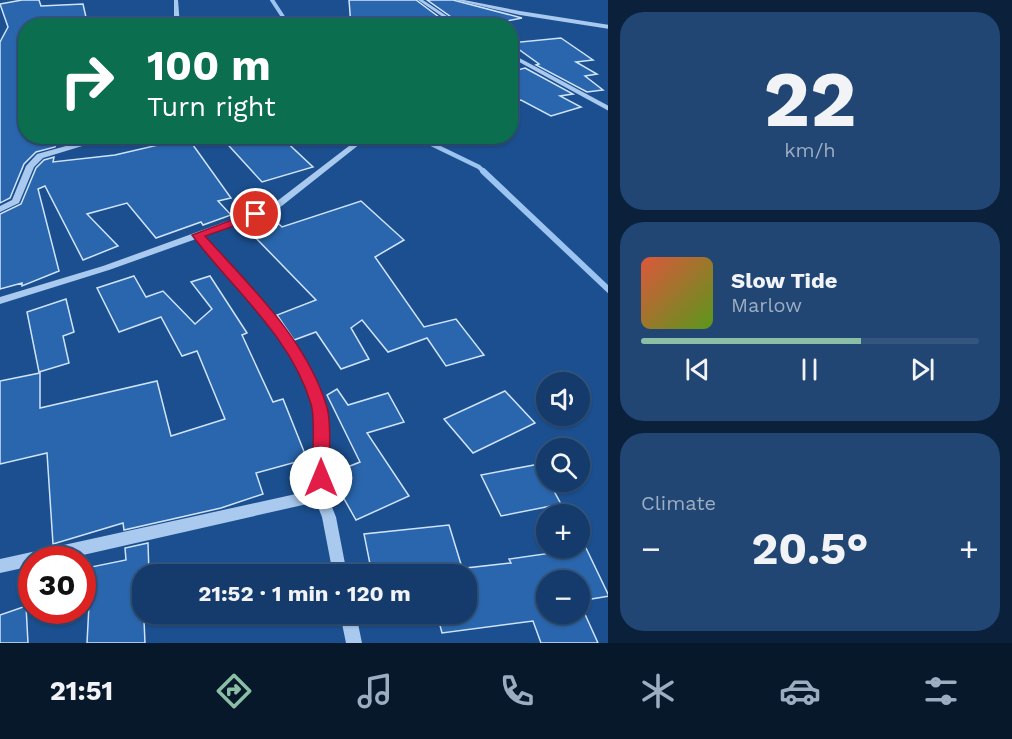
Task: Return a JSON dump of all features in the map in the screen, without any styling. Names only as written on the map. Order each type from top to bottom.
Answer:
[{"type":"street","points":[[176,0],[177,18]]},
{"type":"street","points":[[420,0],[448,18]]},
{"type":"street","points":[[457,0],[608,27]]},
{"type":"street","points":[[518,59],[608,108]]},
{"type":"street","points":[[0,209],[16,201],[30,166],[40,156],[83,144]]},
{"type":"street","points":[[0,301],[275,207],[357,144]]},
{"type":"street","points":[[198,235],[270,318],[300,362],[319,405],[322,460],[320,495],[329,517],[338,564]]},
{"type":"street","points":[[0,566],[320,495]]},
{"type":"street","points":[[350,624],[354,643]]},
{"type":"building","points":[[39,0],[41,6],[83,4],[86,18],[18,18],[18,144],[56,144],[55,147],[36,152],[24,164],[10,198],[0,203],[0,42],[8,27],[0,4]]},
{"type":"building","points":[[349,0],[416,0],[440,18],[350,18]]},
{"type":"building","points":[[427,0],[453,0],[522,18],[518,19],[453,18]]},
{"type":"building","points":[[561,38],[593,60],[576,62],[597,74],[585,76],[603,90],[587,92],[536,65],[539,64],[518,49],[518,42]]},
{"type":"building","points":[[525,68],[573,94],[560,96],[581,107],[551,116],[521,100],[518,101],[518,70]]},
{"type":"building","points":[[162,144],[192,144],[231,198],[218,201],[231,215],[203,225],[201,222],[156,238],[127,203],[87,214],[118,246],[83,260],[45,186],[38,189],[59,271],[22,286],[22,283],[0,289],[0,214],[21,204],[36,168],[44,160],[54,157],[53,162],[115,155]]},
{"type":"building","points":[[227,144],[289,144],[313,167],[262,182]]},
{"type":"building","points":[[361,201],[404,240],[375,257],[424,327],[456,319],[484,355],[446,366],[427,338],[388,352],[362,320],[351,328],[369,359],[341,369],[316,332],[294,340],[277,315],[316,300],[252,234],[279,224],[282,227]]},
{"type":"building","points":[[134,276],[146,297],[163,291],[195,324],[212,309],[191,282],[210,276],[247,333],[242,335],[273,402],[283,399],[307,459],[256,473],[263,494],[221,508],[124,530],[123,523],[53,544],[47,453],[0,464],[0,381],[40,373],[40,408],[157,381],[171,436],[225,419],[197,351],[182,356],[161,317],[119,332],[97,288]]},
{"type":"building","points":[[66,299],[74,332],[63,336],[69,363],[39,372],[27,312]]},
{"type":"building","points":[[337,389],[348,405],[388,393],[404,422],[367,433],[409,496],[356,520],[330,474],[360,462],[327,395]]},
{"type":"building","points":[[505,391],[535,423],[473,453],[444,419]]},
{"type":"building","points":[[536,465],[536,492],[554,492],[561,504],[536,504],[536,509],[501,516],[481,475]]},
{"type":"building","points":[[449,525],[461,564],[370,564],[364,534]]},
{"type":"building","points":[[148,543],[149,564],[132,564],[132,624],[144,624],[145,643],[87,643],[88,624],[96,624],[96,566],[126,560],[125,548]]},
{"type":"building","points":[[536,555],[536,558],[590,556],[608,596],[590,599],[590,570],[536,570],[536,624],[589,624],[598,643],[541,643],[533,621],[442,633],[440,624],[477,624],[477,567],[511,563],[509,559]]},
{"type":"building","points":[[18,609],[18,624],[27,624],[28,643],[0,643],[0,615]]},
{"type":"waterway","points":[[272,0],[284,18]]},
{"type":"waterway","points":[[432,144],[483,171]]},
{"type":"waterway","points":[[483,171],[608,289]]},
{"type":"route","points":[[256,214],[198,235],[270,318],[300,362],[319,405],[321,478]]}]
